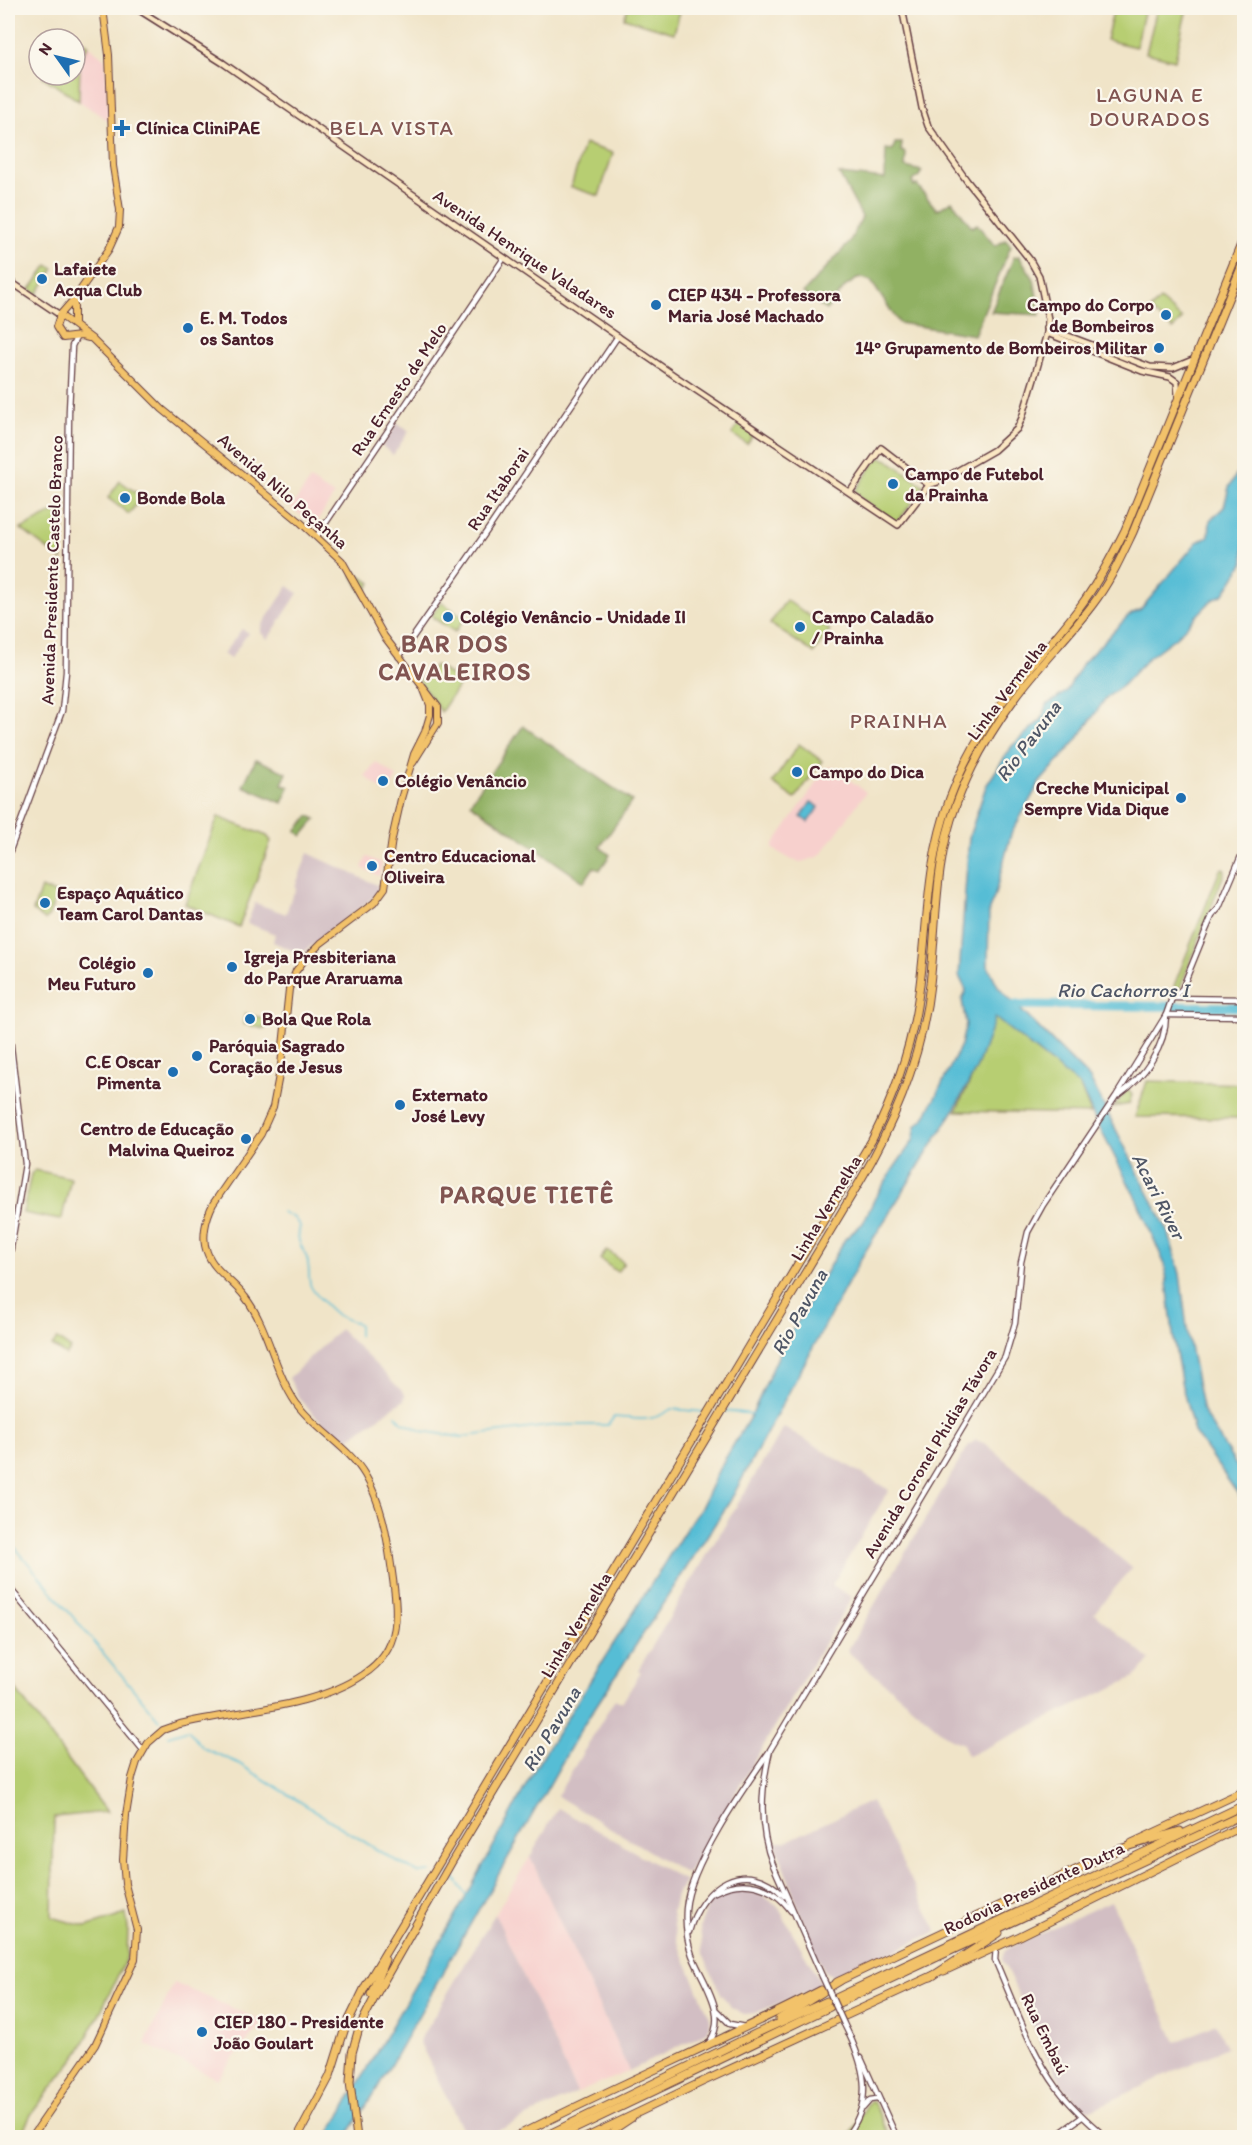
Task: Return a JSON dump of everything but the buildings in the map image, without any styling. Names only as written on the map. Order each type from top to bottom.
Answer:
[{"type":"highway","name":"Linha Vermelha","points":[[393,1941],[872,1140],[903,1065],[916,1014],[934,852],[950,799],[978,739],[1002,702],[1071,618],[1113,554],[1125,530],[1245,237]]},
{"type":"highway","name":"Linha Vermelha","points":[[358,2136],[352,2103],[350,2067],[353,2045],[364,2017],[448,1867],[874,1158],[904,1093],[922,1034],[928,998],[939,870],[951,821],[966,780],[984,744],[1016,697],[1093,604],[1115,569],[1133,532],[1245,260]]},
{"type":"highway","points":[[830,1986],[1245,1791]]},
{"type":"highway","name":"Rodovia Presidente Dutra","points":[[1245,1805],[837,2000],[1020,1919],[1245,1814]]},
{"type":"highway","points":[[1116,1850],[1203,1825]]},
{"type":"highway","points":[[845,2016],[980,1955],[1245,1825]]},
{"type":"highway","points":[[931,1977],[1020,1919]]},
{"type":"highway","points":[[364,2017],[393,1941]]},
{"type":"highway","points":[[297,2138],[330,2076],[345,2028],[357,2001],[393,1941]]},
{"type":"highway","points":[[507,2138],[822,1991],[757,2033]]},
{"type":"highway","points":[[541,2138],[757,2033],[829,2004],[556,2138]]},
{"type":"highway","points":[[585,2138],[837,2020]]},
{"type":"highway","points":[[562,2138],[577,2128]]},
{"type":"main road","points":[[92,339],[84,336],[63,338],[56,327],[60,315],[109,249],[119,227],[120,210],[113,166],[109,55],[103,8]]},
{"type":"main road","name":"Avenida Henrique Valadares","points":[[136,8],[223,63],[504,258],[898,525],[929,484]]},
{"type":"main road","points":[[850,492],[881,448],[929,484],[938,482],[994,450],[1017,429],[1022,418],[1047,330],[1048,319],[1040,276],[1017,242],[967,181],[928,126],[922,108],[902,8]]},
{"type":"main road","points":[[8,280],[60,315]]},
{"type":"main road","points":[[74,299],[76,326]]},
{"type":"main road","name":"Avenida Nilo Peçanha","points":[[60,315],[92,339],[162,409],[262,489],[317,536],[342,561],[384,636],[424,690],[431,709],[428,734],[414,754],[397,819],[385,888],[380,897],[304,959],[293,979],[289,989],[281,1065],[273,1107],[261,1134],[213,1204],[204,1238],[209,1257],[250,1306],[296,1403],[352,1458],[365,1474],[384,1522],[389,1548],[398,1607],[393,1634],[387,1650],[375,1667],[339,1689],[316,1697],[180,1724],[163,1730],[143,1750]]},
{"type":"main road","points":[[1047,330],[1150,367],[1173,368],[1195,358]]},
{"type":"main road","points":[[1047,330],[1142,371],[1174,379],[1179,387],[1178,399]]},
{"type":"main road","points":[[31,2138],[95,2045],[135,1959],[137,1930],[123,1860],[126,1815],[132,1778],[143,1750]]},
{"type":"main road","points":[[607,2138],[617,2128],[656,2104]]},
{"type":"street","name":"Rua Ernesto de Melo","points":[[317,536],[504,258]]},
{"type":"street","name":"Avenida Presidente Castelo Branco","points":[[8,856],[63,709],[66,672],[69,411],[72,346],[77,336],[76,326]]},
{"type":"street","name":"Rua Itaborai","points":[[399,657],[618,336]]},
{"type":"street","points":[[63,338],[72,346]]},
{"type":"street","points":[[1116,1096],[1132,1083],[1151,1061],[1164,1034],[1171,1000],[1182,989],[1212,916],[1219,908],[1245,849]]},
{"type":"street","points":[[1171,1000],[1245,999]]},
{"type":"street","points":[[1167,1012],[1245,1016]]},
{"type":"street","name":"Avenida Coronel Phidias Távora","points":[[716,2009],[693,1956],[688,1938],[686,1909],[691,1883],[726,1819],[770,1750],[1005,1357],[1015,1323],[1021,1262],[1028,1232],[1043,1205],[1109,1108],[1167,1012]]},
{"type":"street","points":[[8,1022],[25,1164],[8,1266]]},
{"type":"street","points":[[8,1586],[143,1750]]},
{"type":"street","name":"Avenida Coronel Phidias Távora","points":[[770,1750],[762,1793],[766,1841],[773,1866],[858,2053],[864,2083],[862,2110],[845,2138]]},
{"type":"street","points":[[688,1938],[695,1913],[707,1897],[726,1881],[748,1877],[763,1881],[774,1887],[789,1903]]},
{"type":"street","points":[[707,1897],[730,1886],[753,1884],[774,1893],[796,1918]]},
{"type":"street","name":"Rua Embaú","points":[[996,1947],[995,1960],[1027,2033],[1049,2075],[1063,2096],[1082,2117],[1107,2138]]},
{"type":"street","points":[[980,1955],[995,1960]]},
{"type":"street","points":[[716,2009],[730,2024],[747,2027]]},
{"type":"street","points":[[706,2046],[716,2030],[716,2009]]},
{"type":"street","points":[[858,2053],[897,2138]]},
{"type":"street","points":[[862,2110],[870,2100],[877,2099],[882,2103]]},
{"type":"street","points":[[1053,2138],[1082,2117]]},
{"type":"shaded area","points":[[88,45],[105,59],[109,121],[79,101],[79,87],[87,87]]},
{"type":"shaded area","points":[[397,423],[409,431],[393,455],[382,446]]},
{"type":"shaded area","points":[[310,480],[334,495],[315,525],[291,508]]},
{"type":"shaded area","points":[[288,586],[298,593],[268,639],[261,633],[261,627]]},
{"type":"shaded area","points":[[242,629],[248,633],[230,659],[223,654]]},
{"type":"shaded area","name":"Colégio Venâncio","points":[[376,762],[397,777],[387,794],[365,776]]},
{"type":"shaded area","points":[[831,766],[866,792],[818,857],[801,862],[792,860],[773,849],[773,845],[827,768]]},
{"type":"shaded area","points":[[308,853],[379,886],[375,896],[301,954],[273,942],[275,934],[247,923],[255,903],[286,914]]},
{"type":"shaded area","name":"Centro Educacional Oliveira","points":[[367,857],[382,863],[379,876],[362,868]]},
{"type":"shaded area","points":[[340,1329],[405,1394],[404,1400],[342,1443],[300,1400],[289,1378]]},
{"type":"shaded area","points":[[784,1427],[889,1490],[832,1585],[852,1597],[687,1874],[557,1796],[615,1699],[622,1703],[641,1672],[638,1670]]},
{"type":"shaded area","points":[[976,1440],[986,1444],[1132,1568],[1094,1613],[1150,1660],[1135,1677],[968,1756],[963,1744],[949,1738],[847,1651],[969,1445]]},
{"type":"shaded area","points":[[871,1801],[937,1931],[837,1978],[825,1972],[811,1943],[775,1842],[785,1842]]},
{"type":"shaded area","points":[[558,1808],[685,1881],[676,1895],[672,1912],[676,1938],[710,2018],[708,2032],[629,2071],[530,1857]]},
{"type":"shaded area","points":[[530,1857],[629,2071],[577,2093],[495,1914]]},
{"type":"shaded area","points":[[736,1890],[757,1893],[777,1905],[822,1985],[755,2013],[744,2014],[731,2007],[721,1994],[703,1954],[700,1927],[712,1901],[719,1895]]},
{"type":"shaded area","points":[[1111,1901],[1176,2042],[1216,2024],[1227,2047],[1091,2110],[1080,2106],[1064,2087],[1051,2065],[1002,1959],[1005,1950]]},
{"type":"shaded area","points":[[495,1914],[577,2093],[485,2137],[466,2137],[419,2041]]},
{"type":"shaded area","name":"CIEP 180 - Presidente João Goulart","points":[[174,1983],[263,2021],[217,2079],[145,2044]]},
{"type":"green space","points":[[628,8],[681,8],[674,33],[624,18]]},
{"type":"green space","points":[[1114,8],[1145,8],[1136,47],[1106,40]]},
{"type":"green space","points":[[1157,8],[1187,8],[1175,60],[1146,53]]},
{"type":"green space","points":[[58,87],[79,87],[79,101]]},
{"type":"green space","points":[[895,143],[902,143],[901,151],[906,153],[905,167],[922,171],[912,181],[937,210],[952,201],[972,227],[977,224],[995,246],[1006,240],[1011,246],[974,335],[899,323],[871,281],[860,277],[846,286],[826,310],[803,293],[849,243],[862,217],[839,174],[885,179],[886,149],[893,150]]},
{"type":"green space","points":[[584,144],[613,153],[599,196],[571,187]]},
{"type":"green space","points":[[1019,256],[1034,279],[1040,315],[991,312],[1014,257]]},
{"type":"green space","name":"Lafaiete Acqua Club","points":[[48,265],[54,269],[37,294],[30,289]]},
{"type":"green space","name":"Campo do Corpo de Bombeiros","points":[[1160,300],[1182,319],[1173,329],[1150,310]]},
{"type":"green space","points":[[739,424],[754,434],[747,444],[732,434]]},
{"type":"green space","points":[[881,458],[888,460],[924,486],[897,523],[860,498],[855,491],[876,460]]},
{"type":"green space","name":"Bonde Bola","points":[[120,481],[142,497],[129,514],[108,498]]},
{"type":"green space","points":[[60,509],[64,511],[62,560],[21,529]]},
{"type":"green space","points":[[354,572],[371,583],[363,595],[352,574]]},
{"type":"green space","name":"Campo Caladão / Prainha","points":[[786,600],[830,630],[814,653],[770,624]]},
{"type":"green space","name":"Colégio Venâncio - Unidade II","points":[[441,602],[465,618],[455,632],[433,618],[432,615]]},
{"type":"green space","points":[[435,665],[461,682],[441,712],[419,681]]},
{"type":"green space","points":[[523,726],[632,801],[600,847],[610,855],[600,870],[594,867],[584,882],[470,803]]},
{"type":"green space","name":"Campo do Dica","points":[[799,744],[822,761],[795,799],[772,783]]},
{"type":"green space","points":[[256,759],[287,773],[282,784],[289,787],[282,803],[243,786]]},
{"type":"green space","points":[[309,816],[316,819],[302,836],[296,831]]},
{"type":"green space","points":[[218,817],[267,836],[271,841],[239,927],[185,904]]},
{"type":"green space","points":[[1223,868],[1225,871],[1180,988],[1177,990],[1174,986],[1220,870]]},
{"type":"green space","name":"Espaço Aquático Team Carol Dantas","points":[[41,888],[57,894],[48,918],[45,920],[33,911]]},
{"type":"green space","points":[[245,1014],[267,1019],[265,1029],[243,1024]]},
{"type":"green space","points":[[995,1017],[1080,1086],[1091,1114],[956,1111],[976,1069]]},
{"type":"green space","points":[[1147,1081],[1244,1084],[1244,1118],[1135,1117]]},
{"type":"green space","points":[[1126,1091],[1132,1095],[1129,1104],[1114,1107]]},
{"type":"green space","points":[[35,1170],[71,1178],[60,1220],[23,1213],[31,1174]]},
{"type":"green space","points":[[607,1250],[624,1263],[617,1272],[600,1259]]},
{"type":"green space","points":[[57,1339],[71,1349],[66,1355],[52,1346]]},
{"type":"green space","points":[[8,1679],[107,1812],[54,1817],[52,1917],[86,1927],[126,1914],[128,1927],[127,1956],[101,2011],[79,2052],[32,2113],[19,2138],[8,2137]]},
{"type":"green space","points":[[873,2101],[890,2137],[848,2138],[869,2102]]},
{"type":"water","name":"Rio Pavuna","points":[[1244,461],[1244,562],[1224,594],[1212,600],[1176,637],[1148,658],[1123,685],[1106,698],[1076,741],[1040,782],[1011,834],[989,909],[988,966],[998,986],[1006,995],[1090,1079],[1168,1231],[1180,1274],[1188,1336],[1203,1412],[1244,1478],[1244,1503],[1194,1432],[1174,1342],[1165,1265],[1137,1200],[1080,1086],[995,1018],[976,1069],[954,1110],[863,1255],[730,1501],[581,1729],[374,2094],[346,2137],[327,2138],[467,1895],[537,1765],[700,1510],[719,1469],[752,1414],[782,1348],[845,1239],[863,1223],[875,1198],[913,1141],[916,1126],[923,1120],[961,1045],[966,1024],[962,1000],[966,990],[959,976],[969,837],[986,786],[1012,746],[1042,719],[1047,705],[1066,692],[1083,663],[1128,616],[1141,609],[1197,542],[1209,536],[1210,520],[1224,507],[1229,487]]},
{"type":"water","points":[[811,802],[819,807],[808,822],[801,817]]},
{"type":"waterway","name":"Rio Cachorros I","points":[[1007,1007],[1017,1005],[1244,1007]]},
{"type":"waterway","points":[[282,1212],[294,1218],[300,1226],[300,1245],[307,1259],[311,1287],[337,1315],[359,1324],[359,1336]]},
{"type":"waterway","points":[[396,1415],[402,1422],[422,1431],[460,1437],[557,1425],[608,1425],[614,1417],[650,1418],[671,1409],[705,1412]]},
{"type":"waterway","points":[[725,1411],[753,1414]]},
{"type":"waterway","points":[[8,1539],[159,1720]]},
{"type":"waterway","points":[[168,1736],[188,1730],[203,1748],[238,1763],[418,1873],[430,1872]]},
{"type":"waterway","points":[[449,1873],[468,1896]]},
{"type":"place","name":"Clínica CliniPAE","points":[[122,128]]},
{"type":"place","name":"Lafaiete Acqua Club","points":[[42,279]]},
{"type":"place","name":"CIEP 434 - Professora Maria José Machado","points":[[656,305]]},
{"type":"place","name":"Campo do Corpo de Bombeiros","points":[[1166,315]]},
{"type":"place","name":"E. M. Todos os Santos","points":[[188,328]]},
{"type":"place","name":"14º Grupamento de Bombeiros Militar","points":[[1159,348]]},
{"type":"place","name":"Campo de Futebol da Prainha","points":[[893,484]]},
{"type":"place","name":"Bonde Bola","points":[[125,498]]},
{"type":"place","name":"Colégio Venâncio - Unidade II","points":[[448,617]]},
{"type":"place","name":"Campo Caladão / Prainha","points":[[800,627]]},
{"type":"place","name":"Campo do Dica","points":[[797,772]]},
{"type":"place","name":"Colégio Venâncio","points":[[383,781]]},
{"type":"place","name":"Creche Municipal Sempre Vida Dique","points":[[1181,798]]},
{"type":"place","name":"Centro Educacional Oliveira","points":[[372,866]]},
{"type":"place","name":"Espaço Aquático Team Carol Dantas","points":[[45,903]]},
{"type":"place","name":"Igreja Presbiteriana do Parque Araruama","points":[[232,967]]},
{"type":"place","name":"Colégio Meu Futuro","points":[[148,973]]},
{"type":"place","name":"Bola Que Rola","points":[[250,1019]]},
{"type":"place","name":"Paróquia Sagrado Coração de Jesus","points":[[197,1056]]},
{"type":"place","name":"C.E Oscar Pimenta","points":[[173,1072]]},
{"type":"place","name":"Externato José Levy","points":[[400,1105]]},
{"type":"place","name":"Centro de Educação Malvina Queiroz","points":[[246,1139]]},
{"type":"place","name":"CIEP 180 - Presidente João Goulart","points":[[202,2032]]},
{"type":"district","name":"LAGUNA E DOURADOS","points":[[1150,107]]},
{"type":"district","name":"BELA VISTA","points":[[392,128]]},
{"type":"district","name":"BAR DOS CAVALEIROS","points":[[455,658]]},
{"type":"district","name":"PRAINHA","points":[[899,721]]},
{"type":"district","name":"PARQUE TIETÊ","points":[[527,1195]]},
{"type":"water label","name":"Acari River","points":[[1159,1196]]}]
